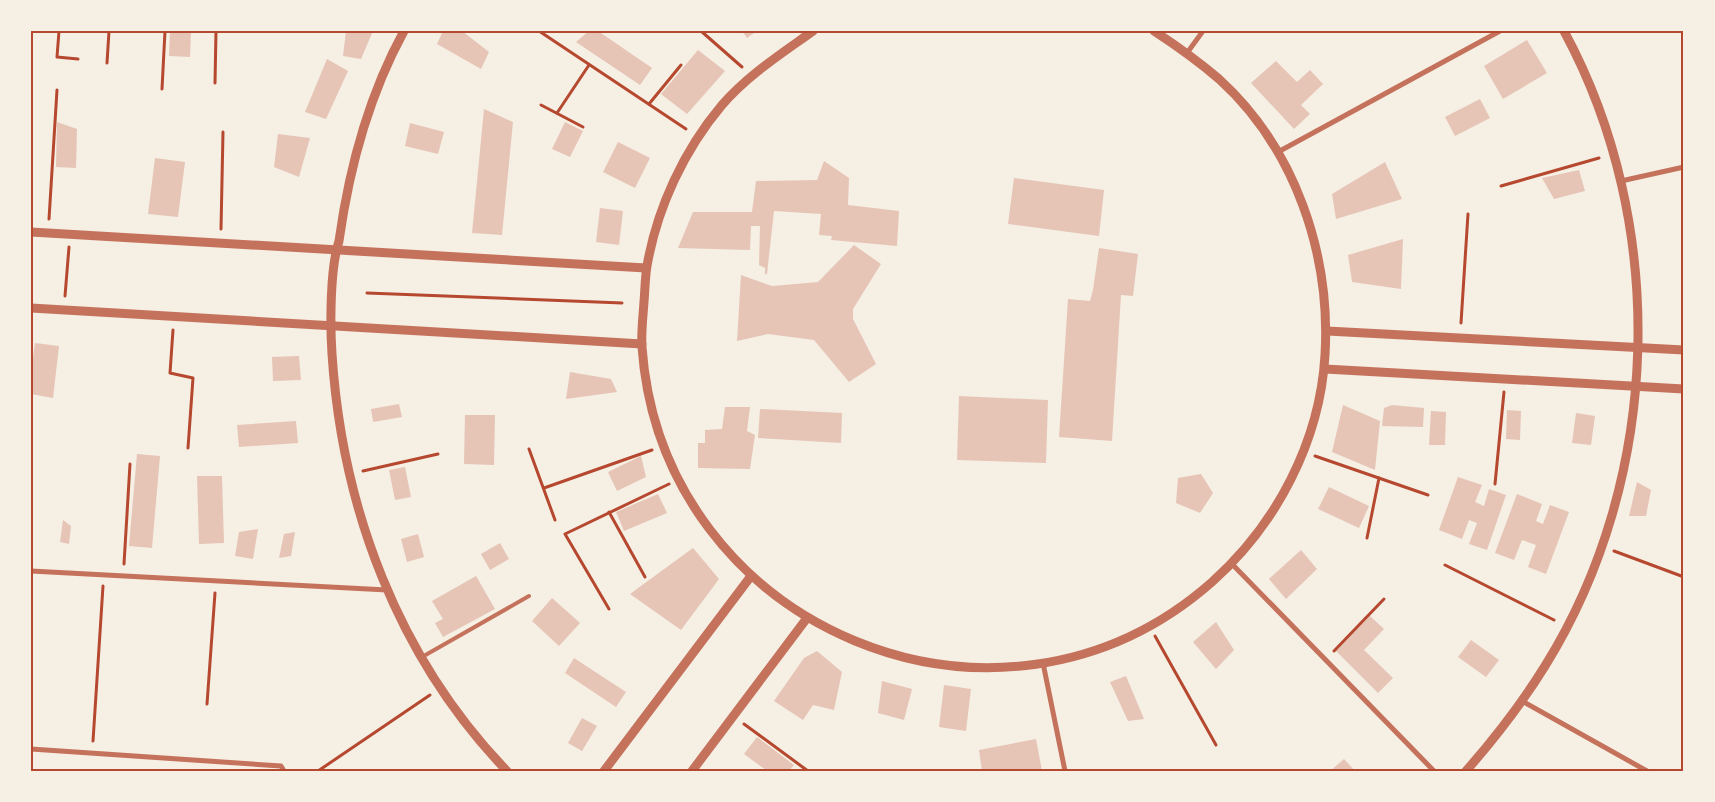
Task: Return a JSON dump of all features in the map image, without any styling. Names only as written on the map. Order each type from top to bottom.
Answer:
[{"type":"street","points":[[404,31],[380,84],[363,132],[349,181],[336,250],[331,326],[334,386],[340,430],[348,474],[359,514],[403,624],[441,688],[468,725],[507,771]]},
{"type":"street","points":[[813,31],[751,76],[723,105],[698,137],[671,187],[657,222],[646,268],[642,344],[649,396],[664,446],[678,479],[710,531],[751,576],[776,597],[807,618],[862,645],[921,662],[982,668],[1043,663],[1080,655],[1116,643],[1150,626],[1193,599],[1232,564],[1261,530],[1285,492],[1304,452],[1320,396],[1325,369],[1326,306],[1319,253],[1302,201],[1278,152],[1252,115],[1222,82],[1187,53],[1154,31]]},
{"type":"street","points":[[1187,53],[1204,31]]},
{"type":"street","points":[[1278,152],[1500,31]]},
{"type":"street","points":[[1466,771],[1488,746],[1522,701],[1546,664],[1567,626],[1585,587],[1615,502],[1637,386],[1639,348],[1635,264],[1630,222],[1614,154],[1601,115],[1586,77],[1564,31]]},
{"type":"street","points":[[1621,181],[1684,167]]},
{"type":"street","points":[[31,232],[646,268]]},
{"type":"street","points":[[31,308],[642,344]]},
{"type":"street","points":[[1327,331],[1684,350]]},
{"type":"street","points":[[1325,369],[1684,389]]},
{"type":"street","points":[[1232,564],[1434,771]]},
{"type":"street","points":[[31,571],[388,590]]},
{"type":"street","points":[[604,771],[751,576]]},
{"type":"street","points":[[692,771],[807,618]]},
{"type":"street","points":[[1043,663],[1065,771]]},
{"type":"street","points":[[1522,701],[1648,771]]},
{"type":"street","points":[[31,749],[281,766],[284,771]]},
{"type":"lane","points":[[422,657],[529,596]]},
{"type":"path","points":[[59,31],[57,57],[78,59]]},
{"type":"path","points":[[107,63],[109,31]]},
{"type":"path","points":[[162,89],[165,31]]},
{"type":"path","points":[[215,83],[216,31]]},
{"type":"path","points":[[539,31],[698,137]]},
{"type":"path","points":[[701,31],[751,76]]},
{"type":"path","points":[[557,113],[589,65]]},
{"type":"path","points":[[649,104],[680,65]]},
{"type":"path","points":[[48,232],[57,90]]},
{"type":"path","points":[[541,105],[583,127]]},
{"type":"path","points":[[221,243],[223,132]]},
{"type":"path","points":[[1501,186],[1614,154]]},
{"type":"path","points":[[1460,338],[1468,214]]},
{"type":"path","points":[[64,310],[70,234]]},
{"type":"path","points":[[367,293],[622,303]]},
{"type":"path","points":[[174,317],[170,373],[192,378],[188,448]]},
{"type":"path","points":[[1495,484],[1506,379]]},
{"type":"path","points":[[544,488],[664,446]]},
{"type":"path","points":[[530,449],[555,520]]},
{"type":"path","points":[[1304,452],[1428,495]]},
{"type":"path","points":[[348,474],[438,454]]},
{"type":"path","points":[[124,576],[130,464]]},
{"type":"path","points":[[1367,538],[1379,478]]},
{"type":"path","points":[[609,609],[564,534],[678,479]]},
{"type":"path","points":[[609,512],[645,577]]},
{"type":"path","points":[[1601,546],[1684,578]]},
{"type":"path","points":[[1445,566],[1567,626]]},
{"type":"path","points":[[93,753],[104,575]]},
{"type":"path","points":[[207,704],[216,581]]},
{"type":"path","points":[[1325,660],[1384,599]]},
{"type":"path","points":[[1150,626],[1216,745]]},
{"type":"path","points":[[318,771],[441,688]]},
{"type":"path","points":[[734,716],[808,771]]},
{"type":"building","points":[[170,31],[191,31],[190,57],[169,56]]},
{"type":"building","points":[[346,31],[373,31],[361,59],[343,56]]},
{"type":"building","points":[[443,31],[462,31],[489,52],[481,69],[437,44]]},
{"type":"building","points":[[589,31],[598,31],[652,68],[640,85],[576,42]]},
{"type":"building","points":[[742,31],[757,31],[747,38]]},
{"type":"building","points":[[1527,40],[1547,73],[1503,99],[1484,66]]},
{"type":"building","points":[[698,50],[725,71],[687,114],[661,94]]},
{"type":"building","points":[[327,59],[348,71],[326,119],[305,112]]},
{"type":"building","points":[[1276,61],[1297,82],[1310,70],[1323,84],[1301,105],[1310,114],[1294,129],[1251,83]]},
{"type":"building","points":[[1480,99],[1490,118],[1455,136],[1445,117]]},
{"type":"building","points":[[484,109],[513,122],[502,235],[472,233]]},
{"type":"building","points":[[57,122],[77,129],[76,168],[56,167]]},
{"type":"building","points":[[565,122],[583,131],[570,157],[552,149]]},
{"type":"building","points":[[410,123],[444,132],[438,154],[405,146]]},
{"type":"building","points":[[278,134],[310,138],[299,177],[274,167]]},
{"type":"building","points":[[618,142],[650,158],[635,188],[603,172]]},
{"type":"building","points":[[155,158],[185,162],[178,217],[148,214]]},
{"type":"building","points":[[824,161],[849,178],[848,205],[899,211],[897,246],[831,240],[832,236],[819,235],[821,214],[774,211],[767,274],[765,274],[765,268],[759,265],[760,226],[751,226],[750,250],[678,248],[693,212],[752,212],[756,181],[817,180]]},
{"type":"building","points":[[1385,162],[1402,199],[1336,219],[1332,194]]},
{"type":"building","points":[[1579,170],[1585,191],[1554,199],[1542,178]]},
{"type":"building","points":[[1014,178],[1104,190],[1099,236],[1008,224]]},
{"type":"building","points":[[600,208],[623,211],[619,245],[596,242]]},
{"type":"building","points":[[1403,239],[1401,289],[1352,282],[1348,255]]},
{"type":"building","points":[[854,245],[881,264],[853,309],[853,319],[876,364],[849,382],[814,340],[768,334],[737,341],[741,275],[772,286],[818,282]]},
{"type":"building","points":[[1099,248],[1138,254],[1133,296],[1121,295],[1112,441],[1059,437],[1068,299],[1090,301]]},
{"type":"building","points":[[35,343],[59,346],[53,398],[31,394],[31,372]]},
{"type":"building","points":[[299,356],[301,380],[273,381],[272,357]]},
{"type":"building","points":[[570,372],[611,379],[617,392],[566,399]]},
{"type":"building","points":[[959,396],[1048,400],[1046,463],[957,460]]},
{"type":"building","points":[[399,404],[402,417],[373,422],[371,409]]},
{"type":"building","points":[[1343,405],[1380,421],[1375,470],[1332,452]]},
{"type":"building","points":[[1392,405],[1424,408],[1423,427],[1382,426],[1384,408]]},
{"type":"building","points":[[725,407],[750,407],[747,431],[755,435],[750,469],[698,468],[698,443],[705,443],[705,430],[722,429]]},
{"type":"building","points":[[760,409],[842,413],[841,443],[758,438]]},
{"type":"building","points":[[1507,410],[1521,411],[1520,440],[1506,439]]},
{"type":"building","points":[[1431,411],[1446,412],[1445,445],[1429,445]]},
{"type":"building","points":[[1576,413],[1595,416],[1591,445],[1572,443]]},
{"type":"building","points":[[465,415],[495,415],[494,465],[464,464]]},
{"type":"building","points":[[296,421],[298,443],[239,447],[237,425]]},
{"type":"building","points":[[137,454],[160,456],[152,548],[129,546]]},
{"type":"building","points":[[641,456],[646,477],[617,491],[608,472]]},
{"type":"building","points":[[405,467],[411,497],[395,500],[389,470]]},
{"type":"building","points":[[1201,474],[1213,493],[1200,513],[1176,503],[1178,478]]},
{"type":"building","points":[[197,476],[222,476],[224,543],[199,544]]},
{"type":"building","points":[[1458,477],[1482,485],[1475,502],[1484,506],[1489,489],[1506,495],[1487,550],[1469,544],[1477,523],[1469,520],[1462,539],[1439,530]]},
{"type":"building","points":[[1637,482],[1651,490],[1646,516],[1629,516]]},
{"type":"building","points":[[1329,487],[1369,506],[1359,528],[1318,509]]},
{"type":"building","points":[[658,494],[667,513],[624,531],[616,512]]},
{"type":"building","points":[[1517,494],[1542,504],[1536,521],[1543,524],[1550,505],[1569,512],[1546,574],[1528,567],[1536,545],[1522,540],[1514,560],[1495,553]]},
{"type":"building","points":[[63,520],[71,526],[69,544],[60,542]]},
{"type":"building","points":[[258,529],[253,559],[235,556],[239,532]]},
{"type":"building","points":[[295,532],[291,556],[279,558],[284,534]]},
{"type":"building","points":[[418,534],[424,557],[407,562],[401,539]]},
{"type":"building","points":[[500,543],[509,559],[490,570],[481,554]]},
{"type":"building","points":[[693,548],[719,579],[681,630],[630,594]]},
{"type":"building","points":[[1301,550],[1317,569],[1286,599],[1269,579]]},
{"type":"building","points":[[476,576],[495,609],[443,637],[435,623],[443,619],[432,601]]},
{"type":"building","points":[[552,598],[580,623],[559,646],[532,621]]},
{"type":"building","points":[[1370,616],[1384,629],[1364,650],[1393,678],[1378,693],[1336,651]]},
{"type":"building","points":[[1216,622],[1234,650],[1216,669],[1193,642]]},
{"type":"building","points":[[1471,640],[1499,660],[1486,677],[1458,657]]},
{"type":"building","points":[[817,651],[842,672],[834,710],[813,705],[803,720],[774,701],[804,658]]},
{"type":"building","points":[[574,658],[626,692],[616,707],[565,673]]},
{"type":"building","points":[[1126,676],[1144,719],[1128,721],[1110,682]]},
{"type":"building","points":[[882,681],[912,689],[904,720],[878,713]]},
{"type":"building","points":[[944,685],[971,689],[966,731],[939,727]]},
{"type":"building","points":[[582,718],[597,726],[582,751],[568,743]]},
{"type":"building","points":[[757,737],[794,765],[789,771],[767,771],[744,754]]},
{"type":"building","points":[[1036,739],[1042,771],[982,771],[979,750]]},
{"type":"building","points":[[1344,759],[1355,771],[1330,771]]}]
